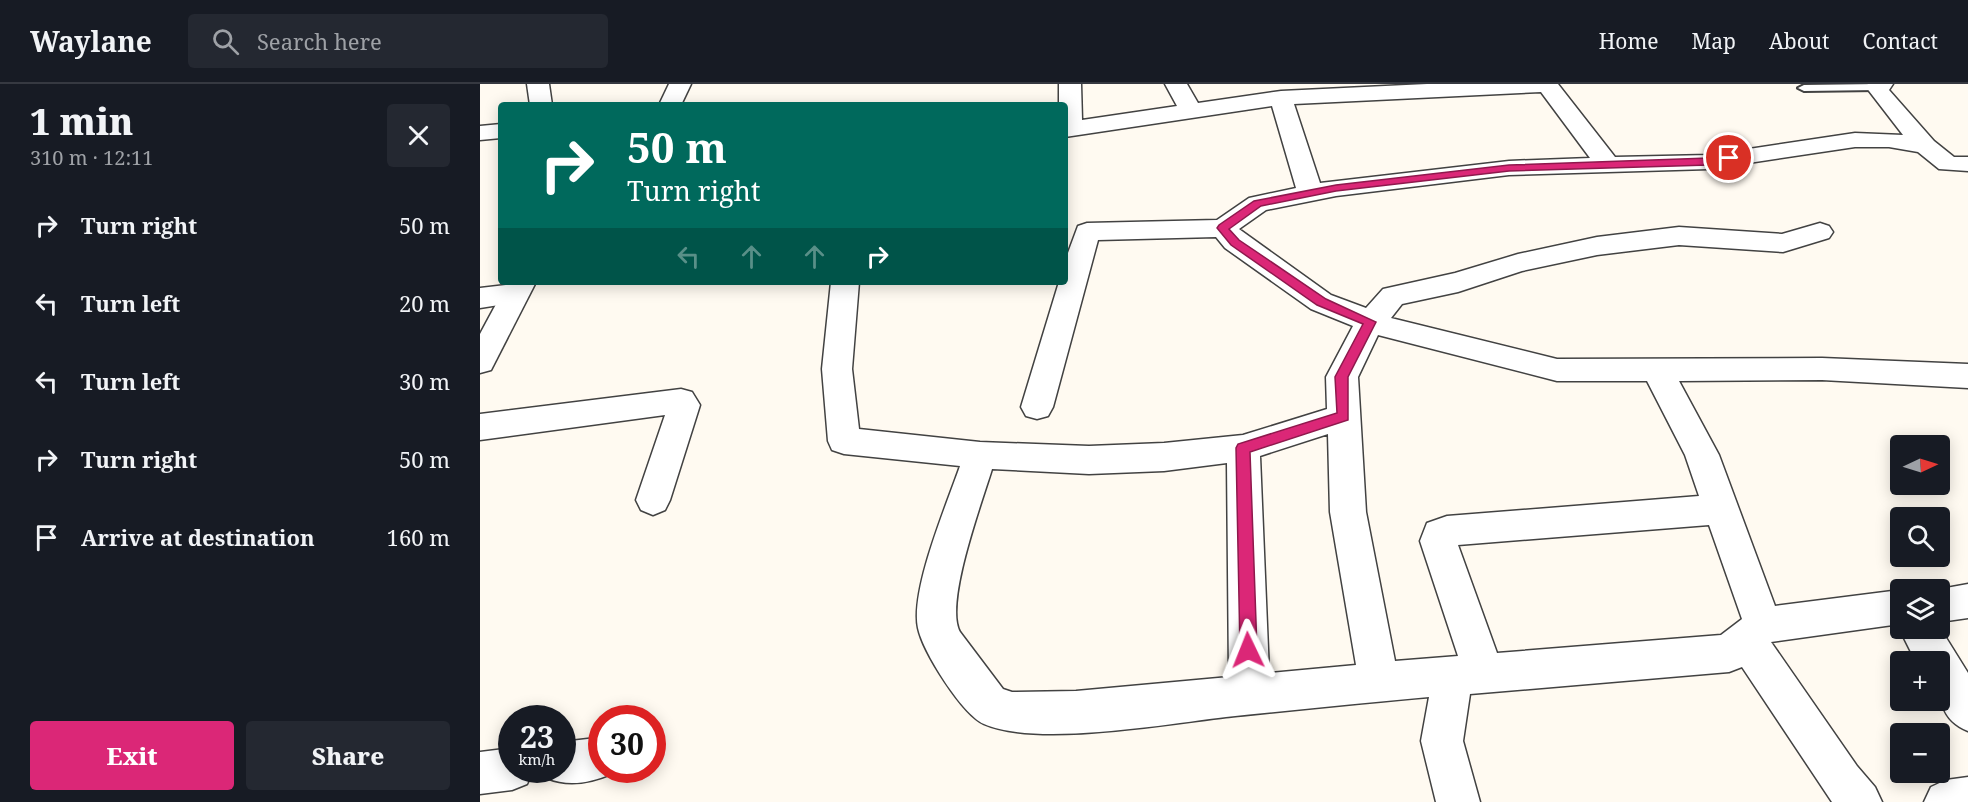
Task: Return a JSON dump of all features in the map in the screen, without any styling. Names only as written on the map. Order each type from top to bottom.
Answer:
[{"type":"street","points":[[538,84],[541,102]]},
{"type":"street","points":[[671,102],[680,84]]},
{"type":"street","points":[[1070,84],[1068,130],[1281,98],[1544,85],[1549,87],[1608,165]]},
{"type":"street","points":[[1176,84],[1191,111]]},
{"type":"street","points":[[1879,85],[1925,146]]},
{"type":"street","points":[[1281,98],[1310,194]]},
{"type":"street","points":[[480,133],[498,130]]},
{"type":"street","points":[[1068,268],[1076,232],[1223,228],[1258,204],[1310,194],[1509,168],[1709,162],[1855,140],[1889,140],[1925,146],[1958,164],[1968,185]]},
{"type":"street","points":[[1223,228],[1235,242],[1322,302],[1370,322],[1557,370],[1822,369],[1968,376]]},
{"type":"street","points":[[1378,682],[1348,512],[1342,377],[1370,322],[1393,296],[1458,282],[1518,263],[1597,246],[1679,236],[1783,243],[1820,232]]},
{"type":"street","points":[[845,285],[837,369],[844,441],[981,455],[1089,460],[1164,457],[1243,448],[1344,416]]},
{"type":"street","points":[[1037,407],[1064,285]]},
{"type":"street","points":[[480,298],[519,288]]},
{"type":"street","points":[[480,362],[519,288]]},
{"type":"street","points":[[1656,368],[1702,455],[1721,509],[1754,632],[1842,781],[1860,802]]},
{"type":"street","points":[[480,427],[681,401],[684,405],[653,500]]},
{"type":"street","points":[[1243,448],[1250,694]]},
{"type":"street","points":[[981,455],[940,585],[938,627],[973,687],[996,709],[1050,713],[1378,682],[1729,653],[1754,632],[1890,609]]},
{"type":"street","points":[[1458,802],[1442,741],[1468,675],[1438,541],[1440,534],[1447,531],[1721,509]]},
{"type":"street","points":[[1950,604],[1968,601]]},
{"type":"street","points":[[1950,681],[1968,711]]},
{"type":"street","points":[[480,773],[498,771]]},
{"type":"street","points":[[1946,802],[1968,799]]},
{"type":"lane","points":[[1804,88],[1879,85]]},
{"type":"route","points":[[1248,650],[1243,448],[1344,416],[1342,377],[1370,322],[1322,302],[1235,242],[1223,228],[1258,204],[1336,188],[1509,168],[1709,162],[1729,158]]}]
